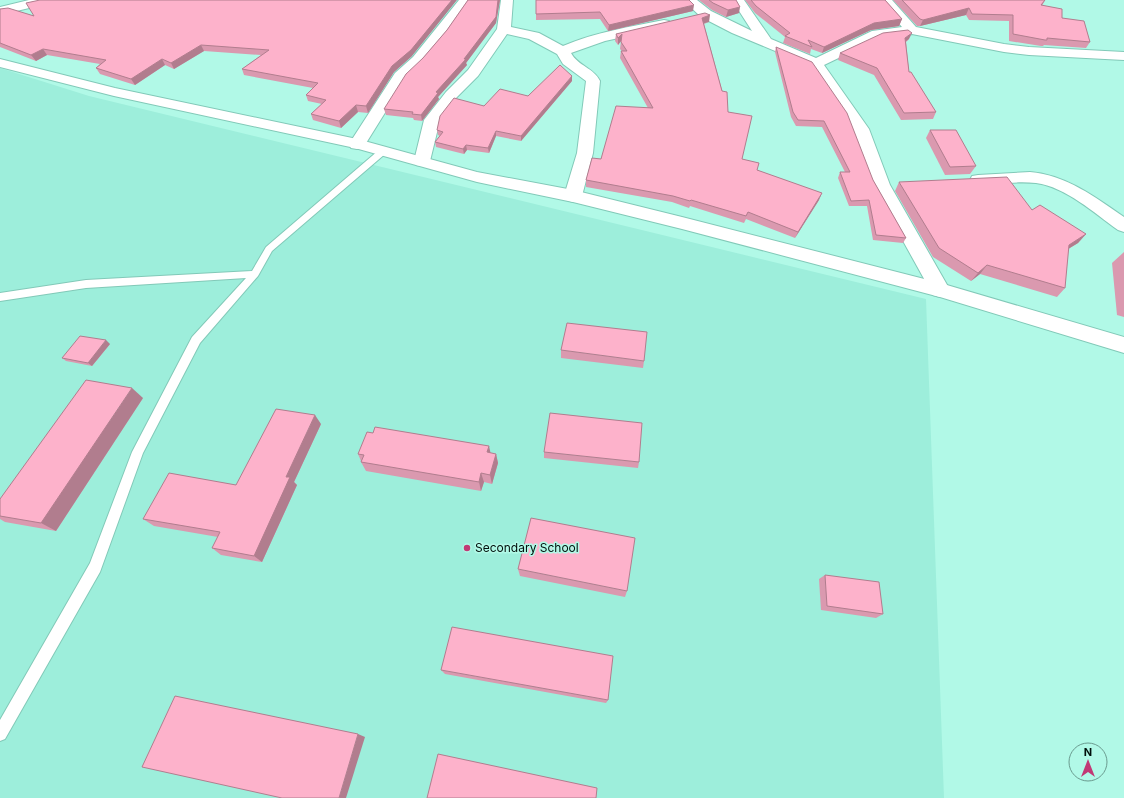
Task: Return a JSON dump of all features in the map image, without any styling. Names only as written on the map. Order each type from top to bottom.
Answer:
[{"type":"street","points":[[4,7],[45,0]]},
{"type":"street","points":[[357,144],[400,76],[418,60],[442,32],[466,0]]},
{"type":"street","points":[[422,161],[432,120],[451,94],[473,73],[504,28],[508,0]]},
{"type":"street","points":[[689,0],[699,16],[816,63],[861,130],[940,290]]},
{"type":"street","points":[[738,0],[766,42]]},
{"type":"street","points":[[885,0],[912,30]]},
{"type":"street","points":[[563,51],[579,44],[628,31],[678,21]]},
{"type":"street","points":[[504,28],[534,36],[563,51],[568,61],[591,77],[594,84],[585,153],[572,196]]},
{"type":"street","points":[[816,63],[877,34],[912,30],[1016,49],[1124,56]]},
{"type":"street","points":[[0,63],[114,92],[357,144],[478,177],[572,196],[840,263],[940,290],[1124,345]]},
{"type":"street","points":[[965,181],[1027,178],[1050,181],[1074,193],[1124,226]]},
{"type":"lane","points":[[0,734],[95,567],[138,452],[196,340],[255,274],[270,249],[382,152]]},
{"type":"lane","points":[[0,297],[86,284],[255,274]]},
{"type":"shaded area","name":"Secondary School","points":[[0,68],[89,96],[926,299],[944,798],[0,798]]},
{"type":"building","points":[[40,0],[452,0],[411,50],[392,66],[366,106],[356,105],[339,121],[311,114],[326,100],[306,95],[318,83],[242,69],[269,50],[201,45],[171,63],[162,59],[131,79],[96,68],[106,60],[43,49],[31,55],[0,43],[0,9],[8,8],[34,16],[26,3]]},
{"type":"building","points":[[468,0],[498,0],[496,17],[464,59],[466,59],[436,92],[438,93],[421,115],[412,114],[413,112],[384,109],[406,74],[423,58],[447,30]]},
{"type":"building","points":[[536,0],[689,0],[694,5],[609,25],[600,12],[536,14]]},
{"type":"building","points":[[709,0],[736,0],[740,7],[728,10]]},
{"type":"building","points":[[751,0],[885,0],[902,19],[874,23],[824,47],[808,40],[812,47],[785,36],[790,33],[756,6]]},
{"type":"building","points":[[902,0],[1045,0],[1041,5],[1062,9],[1062,18],[1084,21],[1090,42],[1047,38],[1047,40],[1045,40],[1013,34],[1013,15],[972,14],[969,8],[923,20],[920,19]]},
{"type":"building","points":[[705,13],[710,15],[702,18],[722,91],[727,92],[728,112],[752,116],[742,159],[759,163],[757,170],[822,193],[798,232],[748,212],[746,216],[691,200],[586,180],[592,158],[601,159],[616,106],[653,108],[621,51],[627,51],[621,42],[622,34],[618,38],[616,34]]},
{"type":"building","points":[[908,30],[912,33],[905,38],[909,72],[911,72],[936,112],[904,113],[877,68],[840,53],[883,33]]},
{"type":"building","points":[[776,47],[812,62],[847,113],[873,180],[906,238],[876,235],[869,200],[851,201],[840,172],[850,172],[824,121],[798,120],[793,112]]},
{"type":"building","points":[[560,65],[572,76],[521,136],[496,131],[488,148],[466,145],[463,149],[435,142],[443,132],[437,130],[440,116],[454,98],[484,106],[500,89],[528,96]]},
{"type":"building","points":[[930,130],[956,130],[976,166],[950,167]]},
{"type":"building","points":[[1007,177],[1032,210],[1040,205],[1086,234],[1069,245],[1065,288],[987,265],[978,273],[939,248],[899,182]]},
{"type":"building","points":[[567,323],[647,332],[644,361],[561,350]]},
{"type":"building","points":[[80,336],[106,340],[88,363],[62,358]]},
{"type":"building","points":[[86,380],[132,388],[41,523],[0,516],[0,499]]},
{"type":"building","points":[[276,409],[315,415],[286,477],[290,477],[254,556],[212,548],[220,532],[143,519],[169,473],[236,485]]},
{"type":"building","points":[[550,413],[642,423],[639,462],[544,452]]},
{"type":"building","points":[[375,427],[489,446],[487,452],[496,454],[490,475],[481,473],[479,482],[361,462],[364,455],[358,454],[367,432],[373,433]]},
{"type":"building","points":[[531,518],[635,538],[627,591],[518,569]]},
{"type":"building","points":[[825,575],[879,582],[883,614],[827,606]]},
{"type":"building","points":[[452,627],[613,656],[608,700],[441,670]]},
{"type":"building","points":[[175,696],[358,734],[339,798],[282,798],[142,767]]},
{"type":"building","points":[[438,754],[597,788],[596,798],[427,798]]},
{"type":"place","name":"Secondary School","points":[[467,548]]}]
